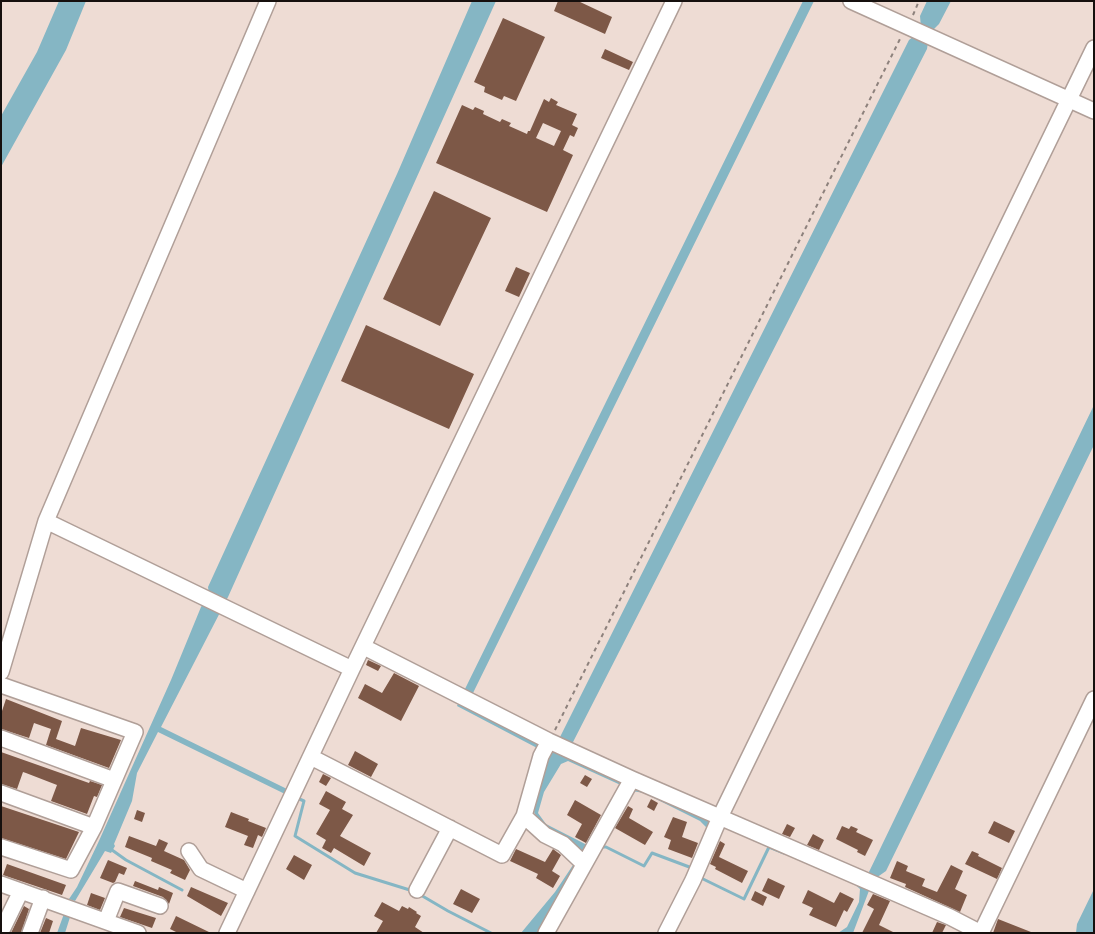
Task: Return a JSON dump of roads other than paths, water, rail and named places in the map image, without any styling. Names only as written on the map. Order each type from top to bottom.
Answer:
[{"type":"street","points":[[1,672],[46,521],[268,1]]},
{"type":"street","points":[[227,933],[674,1]]},
{"type":"street","points":[[851,1],[1094,110]]},
{"type":"street","points":[[666,933],[693,880],[720,817],[1094,48]]},
{"type":"street","points":[[46,521],[352,669]]},
{"type":"street","points":[[364,647],[549,741],[950,917],[981,933],[1094,699]]},
{"type":"street","points":[[1,685],[135,732],[94,827],[71,870],[1,847]]},
{"type":"street","points":[[1,738],[114,780]]},
{"type":"street","points":[[311,757],[502,855],[524,816],[541,756],[549,741]]},
{"type":"street","points":[[546,933],[632,779]]},
{"type":"street","points":[[1,793],[94,827]]},
{"type":"street","points":[[524,816],[545,835],[563,844],[584,864]]},
{"type":"street","points":[[417,890],[450,828]]},
{"type":"street","points":[[189,851],[201,869],[247,891]]},
{"type":"street","points":[[1,884],[43,898],[103,925],[138,933]]},
{"type":"street","points":[[2,930],[21,890]]},
{"type":"street","points":[[103,925],[118,891],[160,906]]},
{"type":"street","points":[[30,933],[43,898]]},
{"type":"water","points":[[59,1],[86,1],[66,50],[1,167],[1,116],[37,52]]},
{"type":"water","points":[[472,1],[496,1],[228,597],[161,727],[287,789],[285,794],[158,732],[137,773],[132,801],[114,844],[115,846],[111,853],[105,851],[75,901],[69,899],[77,887],[98,843],[171,680],[201,607],[209,594],[208,587],[397,174]]},
{"type":"water","points":[[803,1],[814,1],[472,695],[464,691]]},
{"type":"water","points":[[927,1],[951,1],[939,24],[931,32],[921,27],[920,16]]},
{"type":"water","points":[[914,36],[928,42],[927,49],[572,744],[559,739],[909,40]]},
{"type":"water","points":[[1094,405],[1094,445],[886,871],[876,878],[868,874]]},
{"type":"water","points":[[460,699],[541,745],[539,749],[457,706]]},
{"type":"water","points":[[550,749],[627,784],[625,787],[568,761],[561,764],[544,792],[538,813],[546,824],[589,846],[580,858],[541,825],[534,812]]},
{"type":"water","points":[[634,788],[709,820],[709,830],[700,821],[644,793],[632,791]]},
{"type":"water","points":[[575,862],[577,864],[539,933],[521,933],[555,892]]},
{"type":"water","points":[[851,881],[870,888],[853,933],[838,933],[847,927],[859,902],[860,889]]},
{"type":"water","points":[[1094,889],[1094,932],[1076,933],[1077,924]]},
{"type":"water","points":[[65,911],[71,914],[65,933],[57,933]]},
{"type":"waterway","points":[[297,798],[304,801],[295,836],[355,873],[413,891]]},
{"type":"waterway","points":[[600,847],[606,847],[644,866],[652,853],[692,868]]},
{"type":"waterway","points":[[701,878],[744,899],[769,847],[784,853]]},
{"type":"waterway","points":[[112,850],[126,860],[182,890]]},
{"type":"waterway","points":[[419,894],[491,933]]}]
